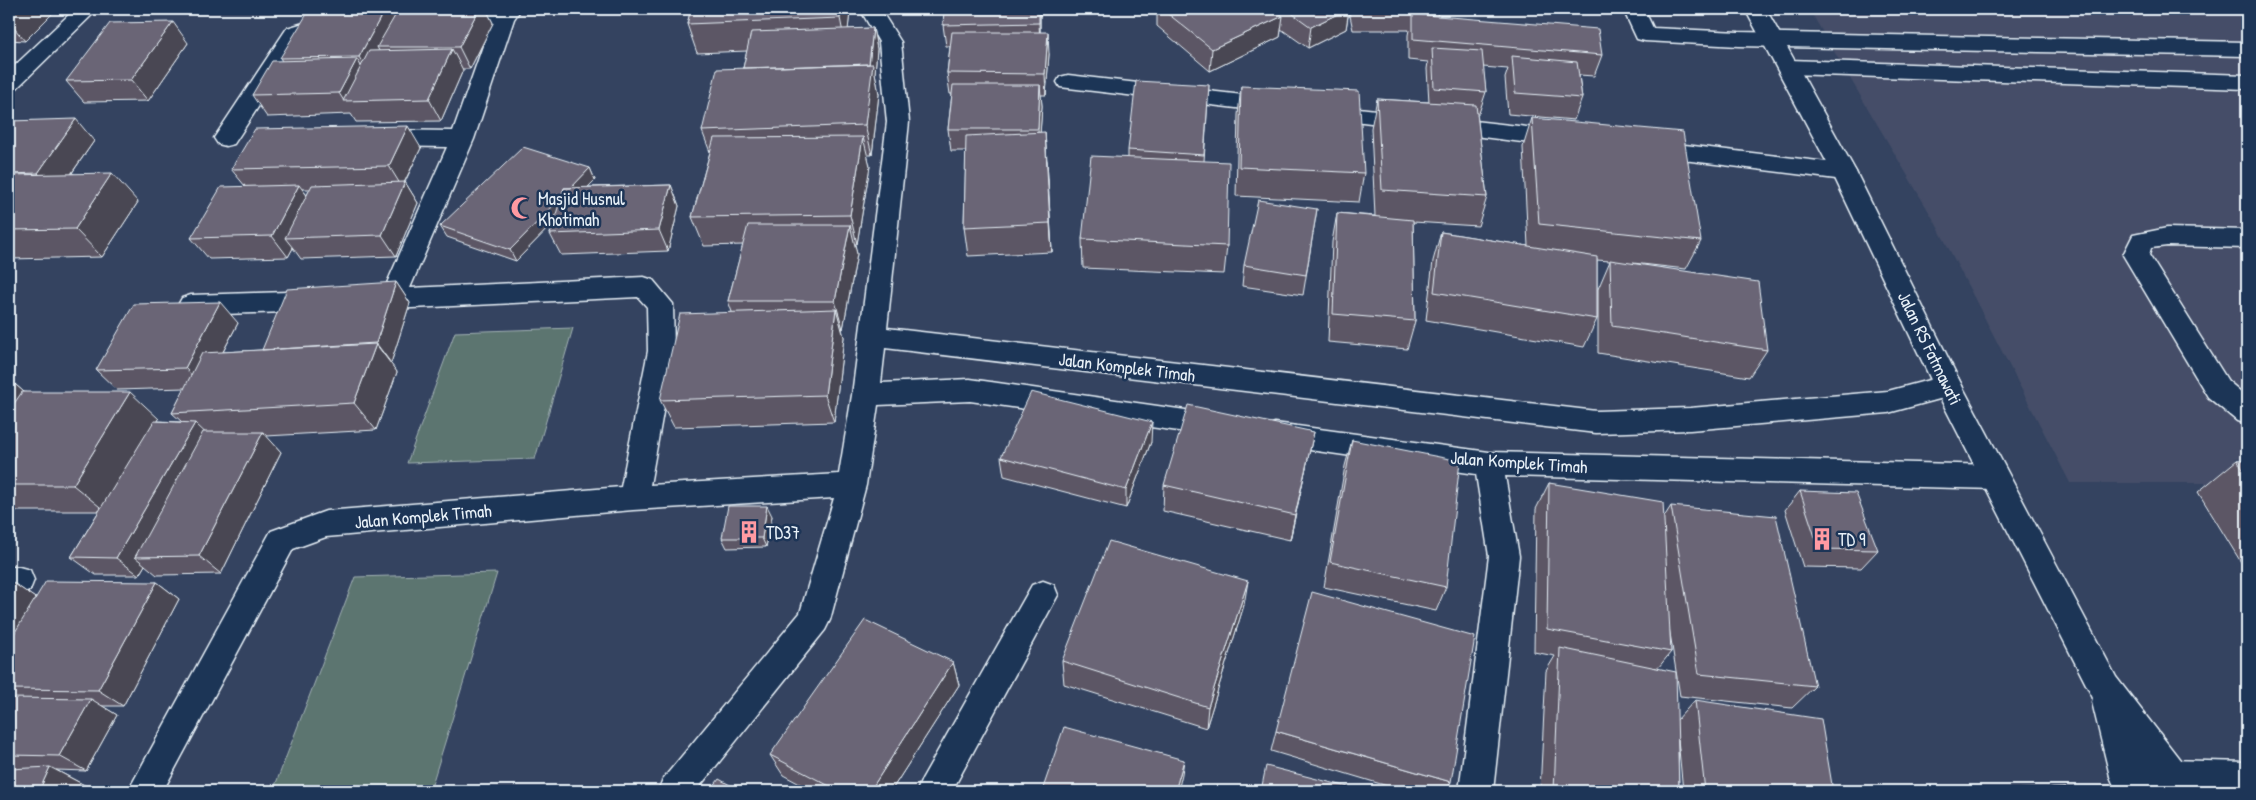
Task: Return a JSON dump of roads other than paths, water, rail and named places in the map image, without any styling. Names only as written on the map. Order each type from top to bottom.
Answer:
[{"type":"street","points":[[9,83],[87,9]]},
{"type":"street","points":[[675,791],[814,620],[852,485],[866,395],[898,122],[890,42],[870,9]]},
{"type":"street","points":[[1634,9],[1645,34],[1773,39],[2247,49]]},
{"type":"street","name":"Jalan RS Fatmawati","points":[[1755,9],[1789,67],[1844,172],[1948,386],[2105,688],[2175,784]]},
{"type":"street","points":[[393,299],[462,139],[506,14],[434,20]]},
{"type":"street","points":[[255,138],[216,138],[295,33],[325,22],[355,21]]},
{"type":"street","points":[[1789,67],[2247,82]]},
{"type":"street","points":[[1068,82],[1581,141]]},
{"type":"street","points":[[353,138],[462,139]]},
{"type":"street","points":[[1631,147],[1844,172]]},
{"type":"street","points":[[2247,239],[2167,237],[2142,241],[2136,255],[2218,388],[2247,413]]},
{"type":"street","points":[[191,305],[393,299],[644,287],[660,304],[661,351],[633,498]]},
{"type":"street","name":"Jalan Komplek Timah","points":[[873,336],[1596,422],[1690,419],[1888,402],[1948,386]]},
{"type":"street","points":[[970,390],[978,349]]},
{"type":"street","name":"Jalan Komplek Timah","points":[[866,395],[970,390],[1490,464],[1996,477]]},
{"type":"street","points":[[1476,791],[1504,556],[1490,464]]},
{"type":"street","name":"Jalan Komplek Timah","points":[[145,791],[282,540],[326,524],[633,498],[852,485]]},
{"type":"street","points":[[934,791],[1043,596]]},
{"type":"street","name":"Jalan RS Fatmawati","points":[[2105,688],[2131,784]]},
{"type":"street","points":[[2131,784],[2175,784],[2247,779]]},
{"type":"place","name":"Masjid Husnul Khotimah","points":[[522,208]]},
{"type":"place","name":"TD37","points":[[749,532]]},
{"type":"place","name":"TD 9","points":[[1822,539]]}]
